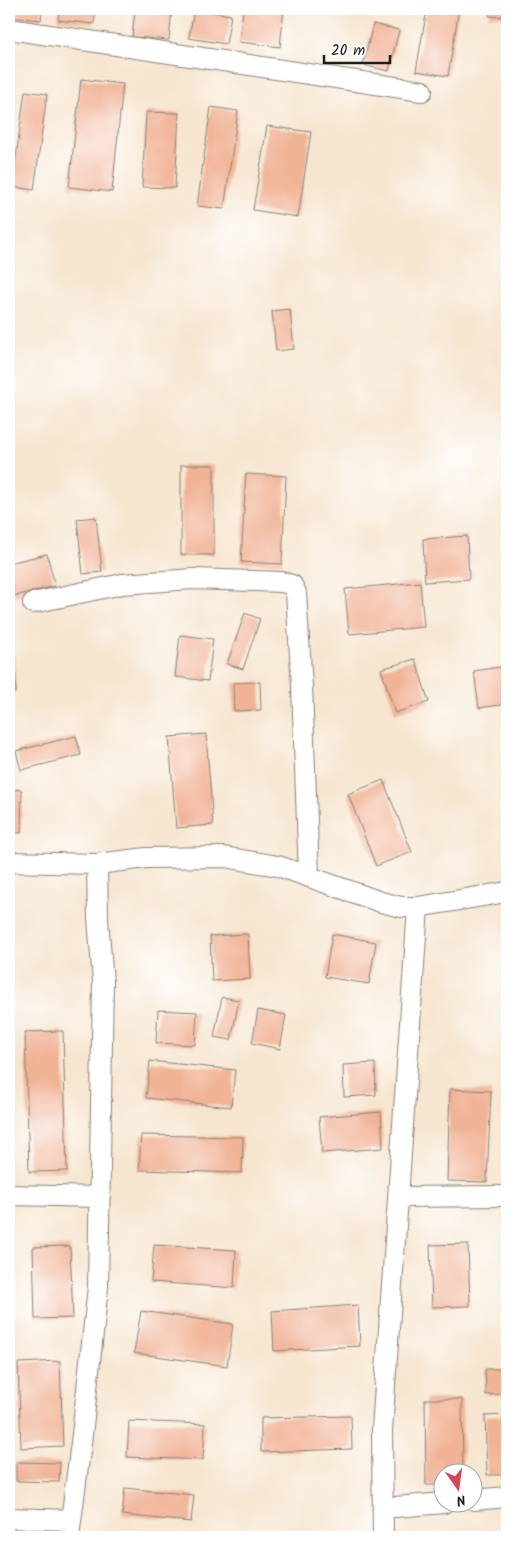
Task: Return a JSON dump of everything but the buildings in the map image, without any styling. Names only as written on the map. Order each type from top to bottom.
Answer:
[{"type":"street","points":[[9,30],[422,92]]},
{"type":"street","points":[[33,602],[122,584],[194,579],[282,582],[292,585],[296,593],[302,686],[309,877]]},
{"type":"street","points":[[9,862],[97,864],[146,858],[224,857],[278,866],[381,902],[401,907],[418,907],[507,892]]},
{"type":"street","points":[[9,1518],[70,1529],[98,1287],[103,982],[98,919],[97,864]]},
{"type":"street","points":[[383,1537],[382,1430],[418,907]]},
{"type":"street","points":[[9,1195],[100,1197]]},
{"type":"street","points":[[398,1197],[507,1196]]},
{"type":"street","points":[[484,1499],[507,1498]]},
{"type":"street","points":[[383,1508],[434,1504]]}]
